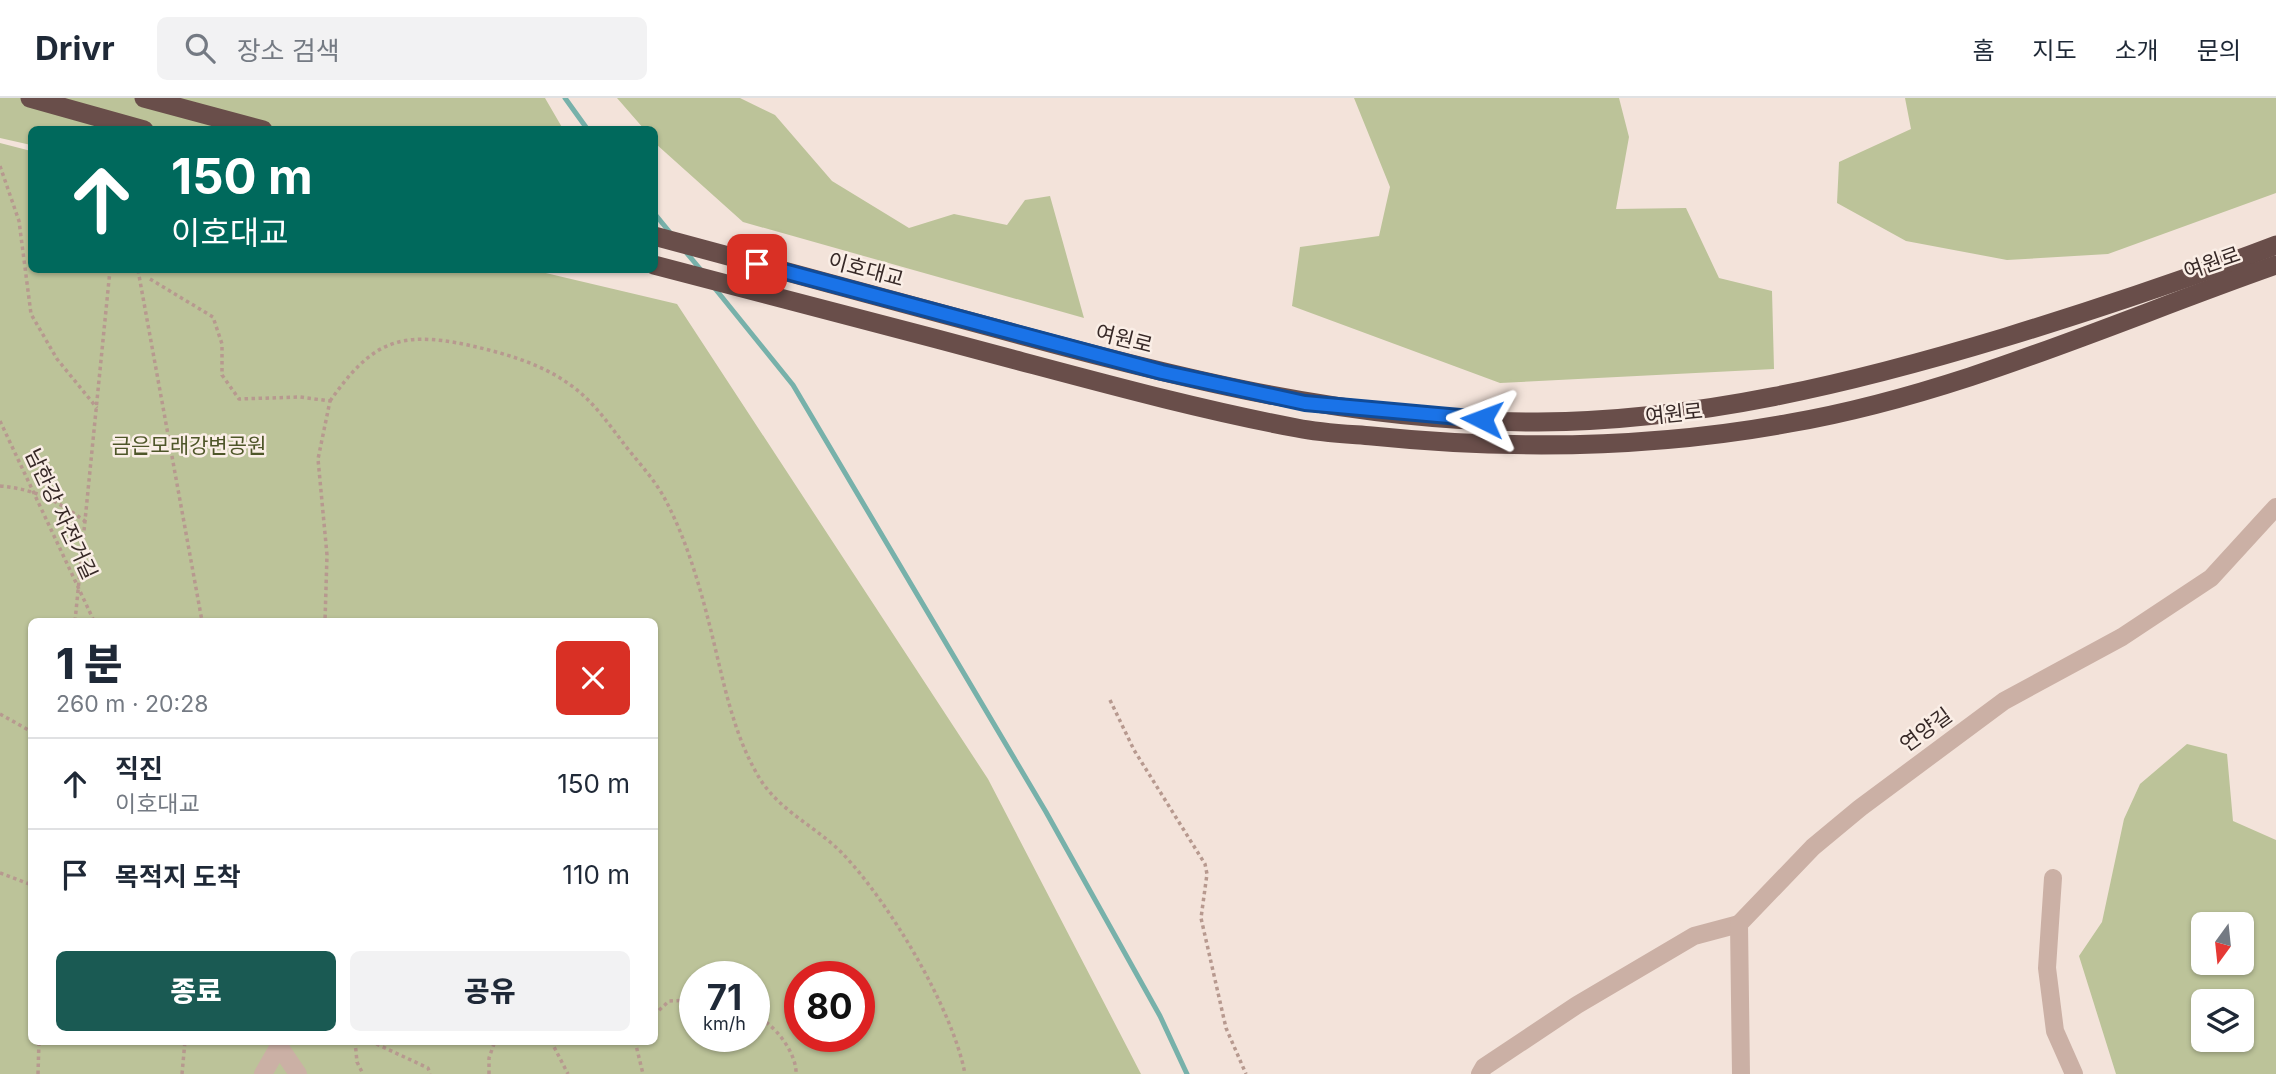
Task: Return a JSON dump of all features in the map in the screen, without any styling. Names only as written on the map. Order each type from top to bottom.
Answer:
[{"type":"highway","points":[[30,98],[130,126]]},
{"type":"highway","points":[[144,98],[247,126]]},
{"type":"highway","points":[[2189,286],[2276,231]]},
{"type":"highway","name":"이호대교","points":[[658,237],[1066,348]]},
{"type":"highway","name":"여원로","points":[[658,266],[1057,371],[1300,429],[1423,442],[1535,444],[1658,439],[1791,423],[1920,392],[2072,342],[2276,245]]},
{"type":"highway","name":"여원로","points":[[1066,348],[1305,403],[1427,416],[1538,422],[1668,414],[1764,400],[1915,364],[2189,286],[2276,265]]},
{"type":"highway","points":[[2189,286],[2276,275]]},
{"type":"street","name":"연양길","points":[[1739,924],[1813,847],[1860,808],[2004,701],[2122,637],[2211,578],[2276,506]]},
{"type":"street","points":[[2053,878],[2047,968],[2055,1031],[2074,1074]]},
{"type":"street","points":[[1480,1074],[1484,1067],[1577,1005],[1694,936],[1739,924],[1741,1074]]},
{"type":"street","points":[[262,1074],[279,1046],[298,1074]]},
{"type":"path","points":[[0,166],[19,221],[31,314],[57,359],[97,408]]},
{"type":"path","points":[[75,618],[110,273]]},
{"type":"path","points":[[139,273],[201,618]]},
{"type":"path","points":[[150,279],[213,317],[222,344],[222,375],[239,399],[300,397],[330,401]]},
{"type":"path","points":[[325,618],[327,555],[318,459],[330,401],[356,367],[380,348],[405,340],[433,338],[525,361],[567,382],[592,401],[666,499],[701,591],[733,713],[760,779],[772,795],[841,852],[878,899],[945,1015],[960,1048],[965,1074]]},
{"type":"path","name":"남한강 자전거길","points":[[0,421],[93,618]]},
{"type":"path","points":[[0,486],[33,490],[64,505],[86,522]]},
{"type":"path","points":[[1110,700],[1134,750],[1205,864],[1207,874],[1201,918],[1226,1028],[1246,1074]]},
{"type":"path","points":[[0,714],[28,730]]},
{"type":"path","points":[[0,873],[28,884]]},
{"type":"path","points":[[658,1011],[669,1001],[679,1001]]},
{"type":"path","points":[[770,1028],[790,1051],[796,1074]]},
{"type":"path","points":[[38,1074],[39,1045]]},
{"type":"path","points":[[182,1074],[185,1045]]},
{"type":"path","points":[[355,1045],[357,1062],[363,1074]]},
{"type":"path","points":[[379,1045],[428,1068],[430,1074]]},
{"type":"path","points":[[489,1074],[489,1058],[494,1045]]},
{"type":"path","points":[[553,1045],[568,1074]]},
{"type":"path","points":[[636,1045],[643,1074]]},
{"type":"green space","points":[[0,98],[545,98],[561,126],[28,126],[28,144],[0,138]]},
{"type":"green space","points":[[617,98],[740,98],[775,115],[832,181],[909,228],[954,214],[1007,225],[1025,200],[1050,196],[1084,318],[743,222],[658,146],[658,126],[641,126]]},
{"type":"green space","points":[[1354,98],[1619,98],[1629,137],[1616,209],[1686,208],[1719,278],[1772,291],[1774,369],[1500,383],[1292,306],[1300,247],[1379,236],[1390,187]]},
{"type":"green space","points":[[1905,98],[2276,98],[2276,193],[2108,254],[2007,260],[1906,241],[1837,203],[1839,162],[1911,129]]},
{"type":"green space","name":"금은모래강변공원","points":[[0,143],[28,150],[28,273],[546,273],[677,304],[988,779],[1141,1074],[0,1074]]},
{"type":"green space","points":[[2187,744],[2227,754],[2233,821],[2276,840],[2276,1074],[2116,1074],[2079,956],[2102,922],[2124,819],[2140,784]]},
{"type":"waterway","points":[[565,98],[585,126]]},
{"type":"waterway","points":[[658,218],[672,235]]},
{"type":"waterway","points":[[685,251],[701,270]]},
{"type":"waterway","points":[[713,286],[793,385],[1046,812],[1160,1016],[1187,1074]]},
{"type":"route","points":[[757,264],[1066,348],[1305,403],[1482,419]]}]
